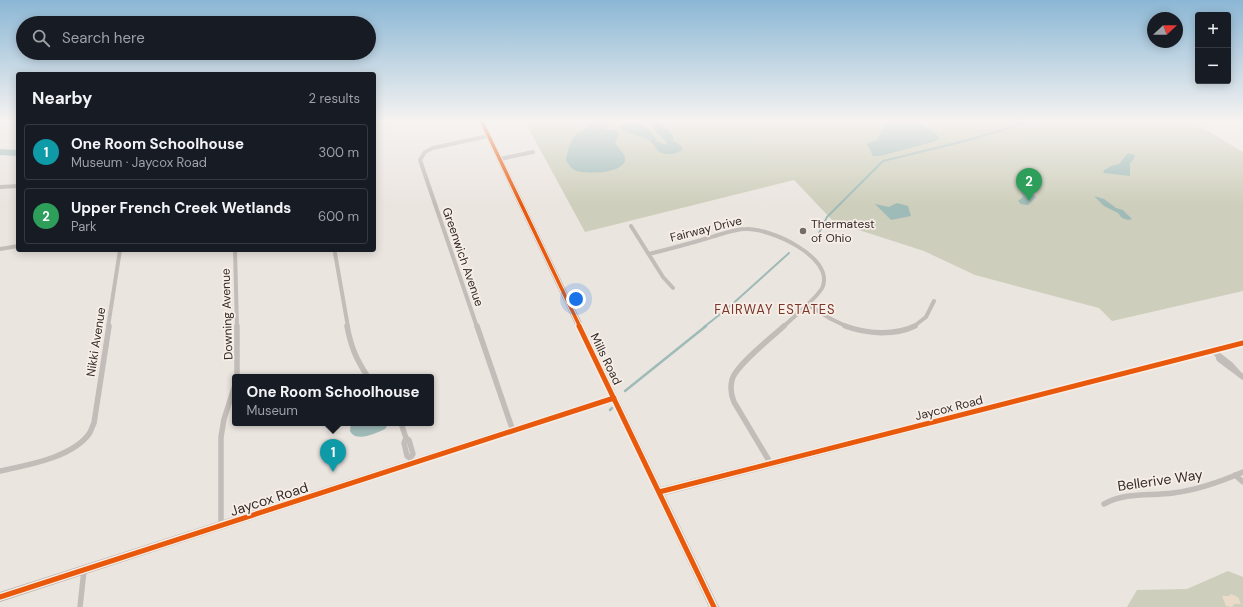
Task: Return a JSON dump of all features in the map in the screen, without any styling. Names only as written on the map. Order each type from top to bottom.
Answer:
[{"type":"street","name":"Greenwich Avenue","points":[[436,148],[422,154],[420,160],[513,431]]},
{"type":"street","name":"Mills Road","points":[[494,148],[714,607]]},
{"type":"street","points":[[500,159],[533,152]]},
{"type":"street","points":[[0,187],[16,186]]},
{"type":"street","points":[[632,226],[663,277],[673,288]]},
{"type":"street","name":"Fairway Drive","points":[[649,254],[738,229],[755,229],[766,232],[812,257],[821,267],[824,276],[824,283],[821,291],[739,367],[732,379],[731,389],[734,402],[771,464]]},
{"type":"street","points":[[0,249],[16,246]]},
{"type":"street","name":"Nikki Avenue","points":[[0,471],[63,453],[77,445],[87,436],[94,423],[120,252]]},
{"type":"street","name":"Downing Avenue","points":[[235,252],[238,360],[236,374]]},
{"type":"street","points":[[334,253],[351,346],[357,361],[366,374]]},
{"type":"street","points":[[807,304],[834,321],[850,327],[870,332],[888,333],[908,329],[920,322],[928,313],[934,300]]},
{"type":"street","name":"Jaycox Road","points":[[659,492],[1216,353],[1243,343]]},
{"type":"street","points":[[1216,353],[1223,363],[1242,376]]},
{"type":"street","points":[[221,526],[221,437],[224,419],[232,394]]},
{"type":"street","name":"Jaycox Road","points":[[0,598],[221,526],[411,461],[513,431],[614,398]]},
{"type":"street","points":[[402,426],[406,438],[404,443],[407,456],[411,461]]},
{"type":"street","name":"Bellerive Way","points":[[1104,504],[1118,497],[1162,494],[1197,489],[1243,472]]},
{"type":"street","points":[[1235,475],[1243,482]]},
{"type":"street","points":[[80,607],[84,570]]},
{"type":"green space","points":[[539,148],[1237,148],[1243,152],[1243,291],[1112,321],[1099,308],[975,275],[924,251],[834,222],[794,180],[585,232]]},
{"type":"green space","points":[[1228,571],[1243,577],[1243,607],[1127,607],[1137,590],[1187,589]]},
{"type":"sand","points":[[1231,594],[1238,597],[1241,604],[1234,604],[1232,607],[1226,606],[1222,596],[1229,596]]},
{"type":"water","points":[[569,148],[619,148],[625,158],[624,163],[619,167],[604,172],[595,173],[579,172],[574,170],[566,160]]},
{"type":"water","points":[[656,148],[683,148],[681,151],[672,154],[658,151]]},
{"type":"water","points":[[869,148],[909,148],[880,156],[873,156]]},
{"type":"water","points":[[1128,153],[1135,155],[1134,159],[1130,163],[1130,176],[1104,173],[1103,171],[1111,166],[1119,164]]},
{"type":"water","points":[[1024,188],[1030,190],[1036,197],[1028,205],[1021,204],[1018,201],[1023,197],[1021,192]]},
{"type":"water","points":[[1094,196],[1104,199],[1116,208],[1123,210],[1132,219],[1128,220],[1122,218],[1118,213],[1104,206]]},
{"type":"water","points":[[897,203],[908,206],[911,216],[891,220],[875,204],[889,207]]},
{"type":"water","points":[[351,426],[387,426],[385,429],[364,437],[355,436],[350,431]]},
{"type":"waterway","points":[[819,233],[827,217],[883,161],[935,148]]},
{"type":"waterway","points":[[0,152],[16,153]]},
{"type":"waterway","points":[[704,327],[728,308],[789,253]]},
{"type":"waterway","points":[[625,391],[706,326]]},
{"type":"cycle path","points":[[495,148],[714,607]]},
{"type":"cycle path","points":[[659,492],[1243,343]]},
{"type":"cycle path","points":[[0,597],[614,398]]},
{"type":"place","name":"Upper French Creek Wetlands","points":[[1029,201]]},
{"type":"place","name":"Thermatest of Ohio","points":[[803,231]]},
{"type":"place","name":"One Room Schoolhouse","points":[[333,472]]},
{"type":"district","name":"FAIRWAY ESTATES","points":[[775,309]]}]
